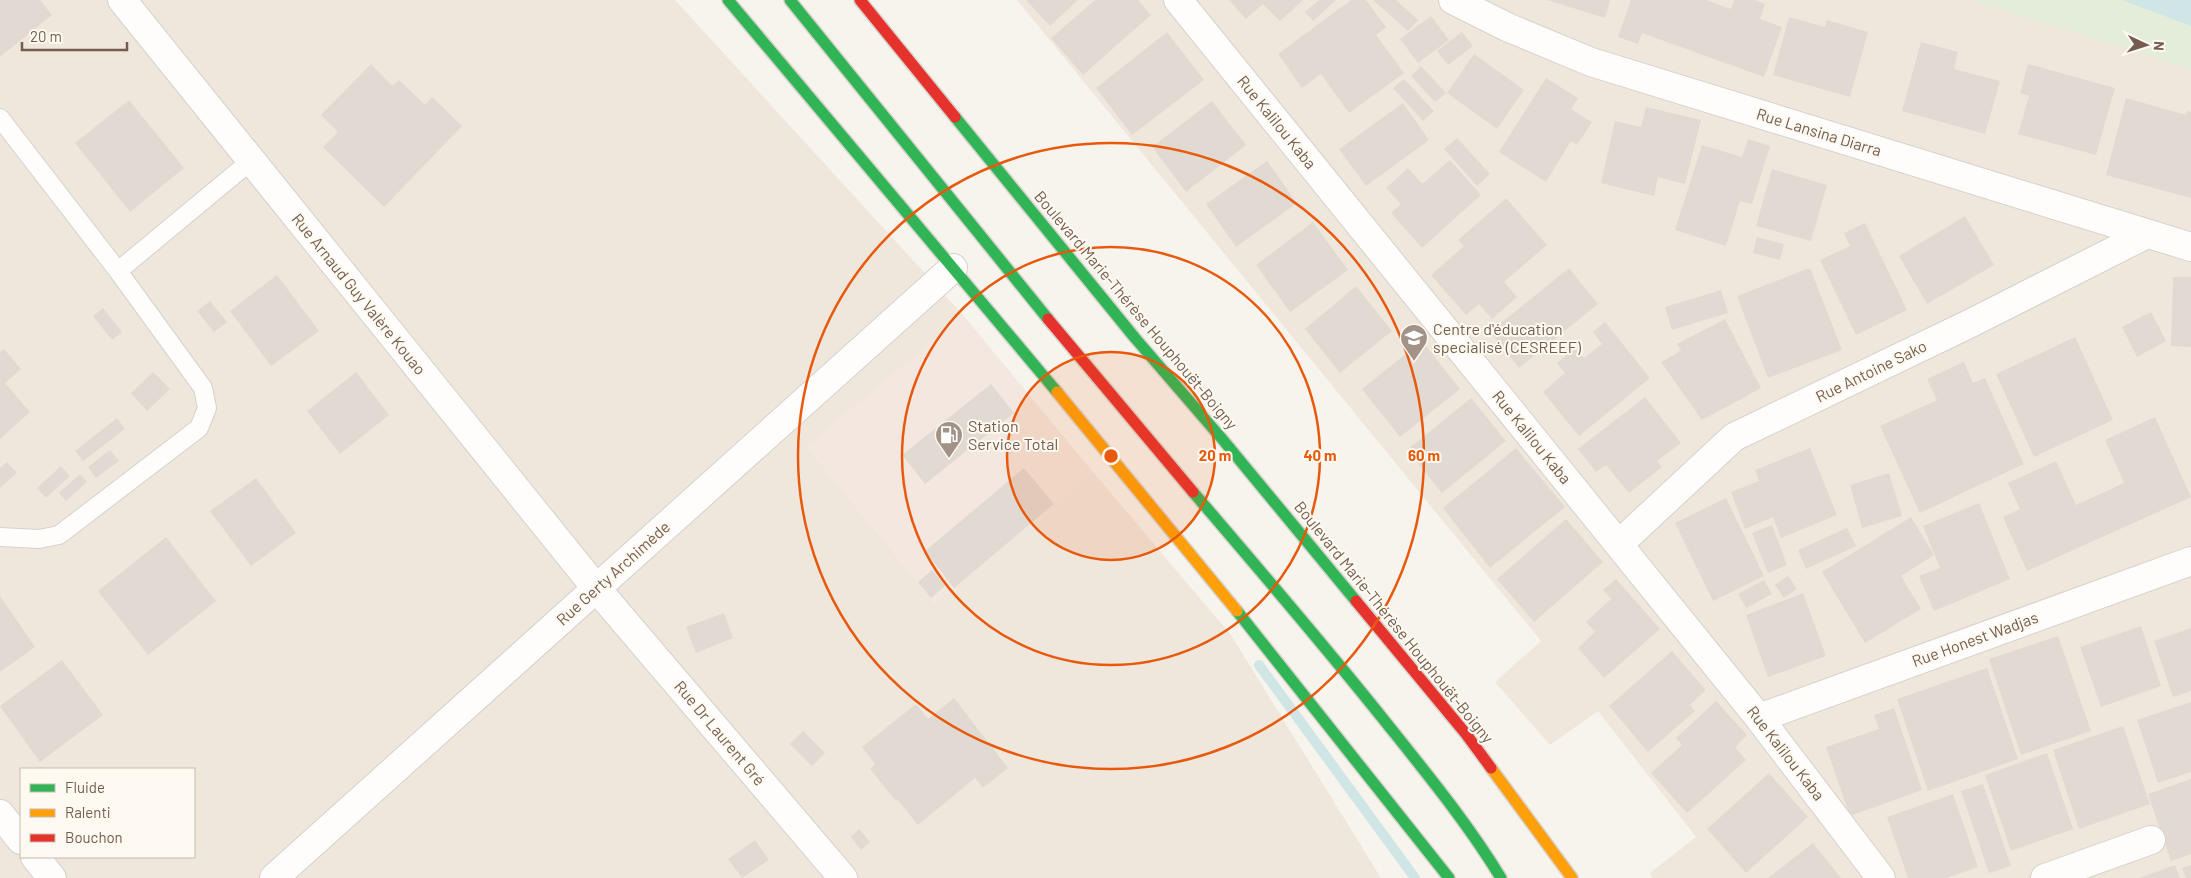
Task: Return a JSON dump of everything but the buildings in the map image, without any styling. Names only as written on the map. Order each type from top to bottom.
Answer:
[{"type":"main road","points":[[728,0],[953,268],[1342,739],[1449,878]]},
{"type":"main road","points":[[790,0],[1090,371],[1317,636],[1416,760],[1482,847],[1501,878]]},
{"type":"main road","name":"Boulevard Marie-Thérèse Houphouët-Boigny","points":[[860,0],[1135,338],[1223,440],[1466,734],[1572,877]]},
{"type":"street","name":"Rue Arnaud Guy Valère Kouao","points":[[122,0],[596,588]]},
{"type":"street","name":"Rue Kalilou Kaba","points":[[1178,0],[1760,718],[1881,878]]},
{"type":"street","name":"Rue Lansina Diarra","points":[[1453,0],[1507,27],[1591,62],[2191,247]]},
{"type":"street","name":"Rue Antoine Sako","points":[[1619,544],[1734,437],[1969,324],[2147,234]]},
{"type":"street","name":"Rue Gerty Archimède","points":[[274,878],[953,268]]},
{"type":"street","name":"Rue Honest Wadjas","points":[[1760,718],[2191,561]]},
{"type":"street","name":"Rue Dr Laurent Gré","points":[[596,588],[843,878]]},
{"type":"street","points":[[0,814],[20,839]]},
{"type":"street","points":[[2045,878],[2151,840]]},
{"type":"street","points":[[1482,847],[1490,878]]},
{"type":"street","points":[[36,858],[52,878]]},
{"type":"lane","points":[[0,118],[118,271],[203,388],[207,408],[199,428],[59,535],[39,539],[0,537]]},
{"type":"lane","points":[[118,271],[252,160]]},
{"type":"shaded area","points":[[0,0],[675,0],[963,315],[807,447],[935,603],[1093,472],[1231,635],[1381,878],[0,878]]},
{"type":"shaded area","points":[[1017,0],[1971,0],[2191,68],[2191,878],[1652,878],[1650,873],[1696,837],[1598,711],[1550,745],[1495,682],[1541,641]]},
{"type":"shaded area","points":[[2122,0],[2191,0],[2191,26]]},
{"type":"shaded area","name":"Station Service Total","points":[[963,315],[1093,472],[935,603],[806,446]]},
{"type":"green space","points":[[1970,0],[2191,0],[2191,69]]},
{"type":"waterway","points":[[1259,665],[1415,878]]},
{"type":"traffic: fast","points":[[728,0],[1057,392]]},
{"type":"traffic: fast","points":[[790,0],[1048,319]]},
{"type":"traffic: fast","points":[[955,117],[1135,338],[1223,440],[1356,601]]},
{"type":"traffic: fast","points":[[1193,492],[1316,637],[1433,781],[1501,878]]},
{"type":"traffic: fast","points":[[1237,611],[1449,878]]},
{"type":"traffic: slow","points":[[1057,392],[1237,611]]},
{"type":"traffic: slow","points":[[1491,768],[1572,878]]},
{"type":"traffic: jam","points":[[860,0],[955,117]]},
{"type":"traffic: jam","points":[[1048,319],[1193,492]]},
{"type":"traffic: jam","points":[[1356,601],[1466,734],[1491,768]]},
{"type":"place","name":"Centre d'éducation specialisé (CESREEF)","points":[[1414,362]]},
{"type":"place","name":"Station Service Total","points":[[949,459]]}]
